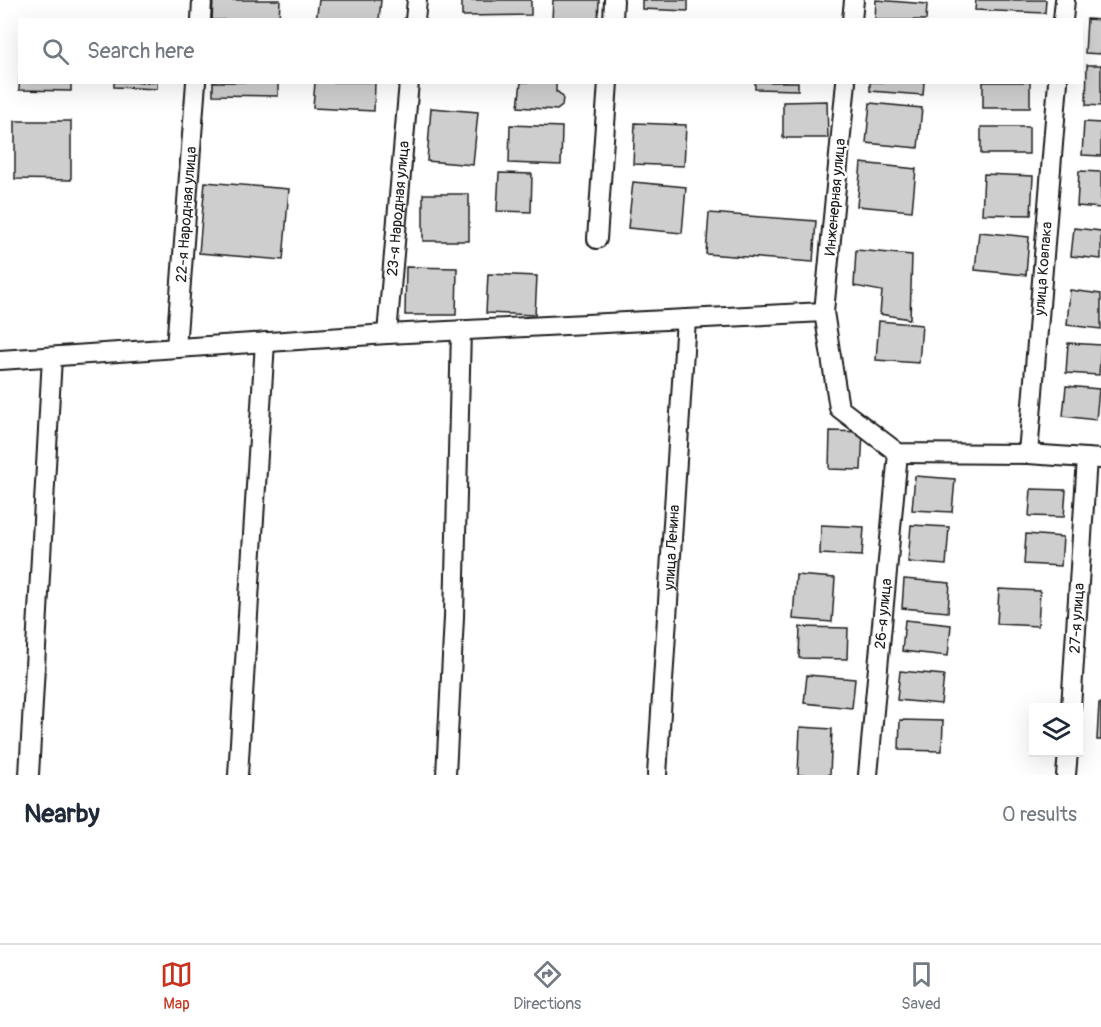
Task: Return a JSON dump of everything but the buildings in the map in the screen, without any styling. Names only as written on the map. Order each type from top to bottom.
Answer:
[{"type":"street","points":[[201,18],[202,0]]},
{"type":"street","points":[[415,18],[417,0]]},
{"type":"street","points":[[613,18],[614,0]]},
{"type":"street","points":[[852,18],[854,0]]},
{"type":"street","points":[[1063,18],[1065,0]]},
{"type":"street","name":"22-я Народная улица","points":[[176,348],[196,84]]},
{"type":"street","name":"23-я Народная улица","points":[[387,334],[409,84]]},
{"type":"street","points":[[597,239],[608,84]]},
{"type":"street","name":"Инженерная улица","points":[[846,84],[824,312],[839,408],[898,453]]},
{"type":"street","name":"улица Ковпака","points":[[1028,454],[1058,84]]},
{"type":"street","points":[[0,360],[387,334],[824,312]]},
{"type":"street","name":"улица Ленина","points":[[657,775],[686,319]]},
{"type":"street","points":[[446,775],[454,617],[461,330]]},
{"type":"street","points":[[238,775],[265,342]]},
{"type":"street","points":[[29,775],[52,357]]},
{"type":"street","points":[[898,453],[1028,454],[1094,458]]},
{"type":"street","name":"26-я улица","points":[[868,775],[898,453]]},
{"type":"street","name":"27-я улица","points":[[1071,703],[1094,458]]},
{"type":"street","points":[[1066,775],[1068,757]]}]
